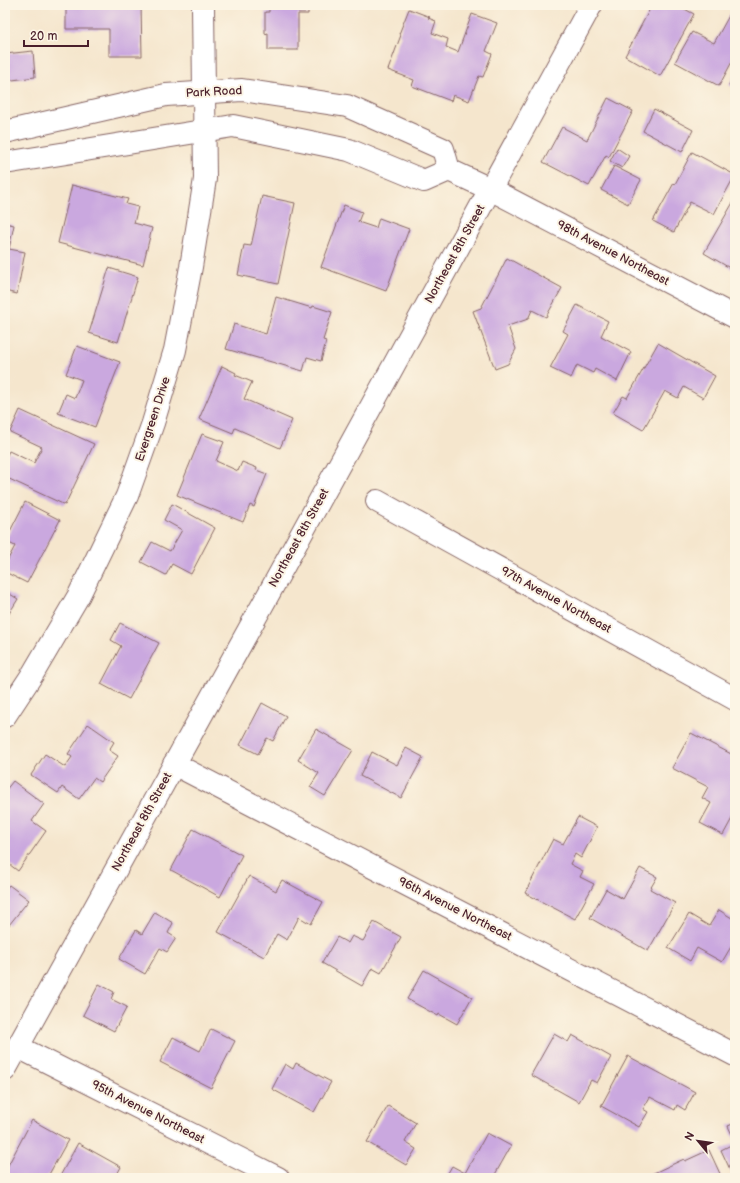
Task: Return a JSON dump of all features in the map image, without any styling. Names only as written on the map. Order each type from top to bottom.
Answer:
[{"type":"street","name":"Evergreen Drive","points":[[5,716],[32,675],[79,595],[127,496],[154,423],[175,350],[206,179],[203,5]]},
{"type":"street","name":"Northeast 8th Street","points":[[5,1070],[591,5]]},
{"type":"street","name":"Park Road","points":[[5,132],[166,95],[242,90],[347,106],[443,149],[449,170]]},
{"type":"street","points":[[5,163],[233,126],[349,150],[424,181],[449,170],[490,189]]},
{"type":"street","name":"98th Avenue Northeast","points":[[490,189],[735,317]]},
{"type":"street","name":"97th Avenue Northeast","points":[[377,501],[735,699]]},
{"type":"street","name":"96th Avenue Northeast","points":[[174,764],[735,1055]]},
{"type":"street","name":"95th Avenue Northeast","points":[[18,1047],[278,1178]]},
{"type":"building","points":[[66,5],[141,5],[142,56],[109,56],[109,29],[66,29]]},
{"type":"building","points":[[269,5],[308,5],[308,14],[298,14],[298,50],[268,50],[268,33],[265,34],[265,12],[269,12]]},
{"type":"building","points":[[652,5],[677,5],[694,14],[660,76],[625,56]]},
{"type":"building","points":[[409,9],[430,17],[428,18],[436,21],[432,33],[448,39],[446,47],[458,52],[472,14],[497,23],[486,51],[492,54],[483,77],[479,76],[469,101],[453,95],[451,101],[412,86],[414,80],[388,70],[401,35],[399,34]]},
{"type":"building","points":[[731,12],[735,15],[735,56],[719,86],[675,62],[692,32],[714,43]]},
{"type":"building","points":[[33,51],[35,77],[5,81],[5,54]]},
{"type":"building","points":[[735,74],[735,88],[729,85]]},
{"type":"building","points":[[608,98],[633,111],[609,157],[606,155],[589,186],[543,162],[562,127],[587,140]]},
{"type":"building","points":[[654,109],[693,130],[682,152],[643,131]]},
{"type":"building","points":[[617,148],[629,156],[622,168],[610,161]]},
{"type":"building","points":[[692,152],[735,175],[714,214],[690,202],[674,232],[653,221]]},
{"type":"building","points":[[614,166],[641,180],[628,204],[601,190]]},
{"type":"building","points":[[72,185],[128,199],[126,204],[138,207],[134,223],[152,228],[143,265],[58,243]]},
{"type":"building","points":[[262,196],[295,203],[278,284],[238,275],[244,245],[251,246]]},
{"type":"building","points":[[735,199],[735,271],[704,253]]},
{"type":"building","points":[[344,205],[362,212],[358,222],[376,228],[379,218],[409,229],[386,291],[321,267]]},
{"type":"building","points":[[5,223],[14,225],[9,249],[25,252],[17,294],[5,291]]},
{"type":"building","points":[[507,258],[562,288],[546,317],[532,310],[528,319],[508,326],[516,349],[508,364],[495,369],[473,311],[481,308]]},
{"type":"building","points":[[109,268],[138,277],[118,342],[89,333]]},
{"type":"building","points":[[276,297],[312,308],[313,306],[332,312],[323,340],[326,341],[321,361],[307,357],[303,371],[226,349],[234,324],[266,334]]},
{"type":"building","points":[[577,305],[608,321],[601,336],[631,352],[617,381],[595,369],[593,373],[577,365],[571,378],[550,368],[568,334],[563,331]]},
{"type":"building","points":[[658,343],[715,376],[703,398],[684,387],[678,398],[665,391],[643,430],[613,413],[623,396],[627,398]]},
{"type":"building","points":[[77,346],[120,362],[95,427],[58,413],[66,394],[75,398],[82,380],[66,374]]},
{"type":"building","points":[[222,366],[236,373],[235,375],[252,382],[244,399],[292,420],[280,448],[235,428],[233,433],[199,419]]},
{"type":"building","points":[[20,410],[94,444],[65,505],[5,477],[5,459],[9,451],[34,463],[42,447],[10,432]]},
{"type":"building","points":[[202,434],[224,442],[216,461],[238,471],[242,462],[267,474],[254,507],[250,505],[243,522],[177,495]]},
{"type":"building","points":[[25,502],[60,520],[27,583],[5,572],[5,565],[15,546],[5,541]]},
{"type":"building","points":[[172,504],[215,528],[191,574],[172,564],[166,575],[141,562],[152,542],[170,551],[182,530],[164,520]]},
{"type":"building","points":[[5,591],[18,599],[5,620]]},
{"type":"building","points":[[120,623],[159,643],[129,699],[101,684],[121,646],[111,640]]},
{"type":"building","points":[[262,703],[286,716],[273,741],[267,738],[258,754],[240,745]]},
{"type":"building","points":[[88,724],[114,742],[109,750],[118,756],[100,782],[94,778],[79,799],[62,787],[58,793],[31,775],[45,754],[65,767],[72,757],[68,754]]},
{"type":"building","points":[[316,729],[353,750],[325,796],[310,787],[319,773],[298,760]]},
{"type":"building","points":[[691,733],[735,756],[735,813],[723,835],[700,823],[711,803],[702,798],[708,787],[672,768]]},
{"type":"building","points":[[406,748],[423,757],[401,798],[360,776],[372,752],[397,765]]},
{"type":"building","points":[[13,781],[44,804],[32,821],[46,831],[18,871],[5,861],[5,791]]},
{"type":"building","points":[[578,817],[597,827],[581,858],[575,854],[570,864],[583,871],[580,877],[594,884],[575,919],[525,893],[553,839],[563,844]]},
{"type":"building","points":[[193,829],[242,855],[220,897],[171,870]]},
{"type":"building","points":[[640,868],[657,877],[650,889],[675,903],[648,951],[590,918],[606,889],[623,899]]},
{"type":"building","points":[[249,876],[276,891],[282,880],[323,902],[311,924],[299,917],[287,940],[277,934],[264,957],[218,932]]},
{"type":"building","points":[[9,885],[29,900],[9,925],[5,921],[5,890]]},
{"type":"building","points":[[719,910],[735,920],[735,940],[722,962],[697,948],[690,961],[668,948],[689,914],[709,926]]},
{"type":"building","points":[[155,912],[173,923],[168,933],[176,938],[167,952],[160,948],[145,974],[119,959],[136,930],[142,934]]},
{"type":"building","points":[[374,922],[401,937],[381,973],[372,968],[362,986],[322,963],[337,937],[348,943],[352,936],[363,941]]},
{"type":"building","points":[[424,970],[472,997],[457,1024],[439,1014],[438,1016],[407,999]]},
{"type":"building","points":[[99,984],[114,992],[111,999],[127,1007],[114,1031],[83,1015]]},
{"type":"building","points":[[211,1029],[235,1041],[211,1088],[160,1062],[173,1037],[200,1051]]},
{"type":"building","points":[[554,1034],[568,1042],[572,1035],[611,1057],[597,1083],[591,1080],[579,1102],[531,1075]]},
{"type":"building","points":[[628,1056],[695,1092],[685,1110],[677,1105],[675,1110],[650,1097],[643,1109],[648,1112],[639,1127],[601,1106]]},
{"type":"building","points":[[296,1063],[331,1082],[314,1112],[272,1089],[285,1064],[293,1069]]},
{"type":"building","points":[[388,1106],[416,1123],[405,1142],[416,1149],[406,1165],[367,1142]]},
{"type":"building","points":[[32,1120],[68,1140],[47,1178],[5,1178],[5,1171]]},
{"type":"building","points":[[735,1123],[735,1141],[728,1126]]},
{"type":"building","points":[[487,1133],[511,1146],[493,1178],[445,1178],[452,1166],[465,1173]]},
{"type":"building","points":[[78,1143],[121,1167],[115,1178],[59,1178]]},
{"type":"building","points":[[735,1143],[735,1178],[734,1178],[721,1150]]},
{"type":"building","points":[[709,1150],[722,1178],[643,1178],[684,1159],[685,1161]]}]
